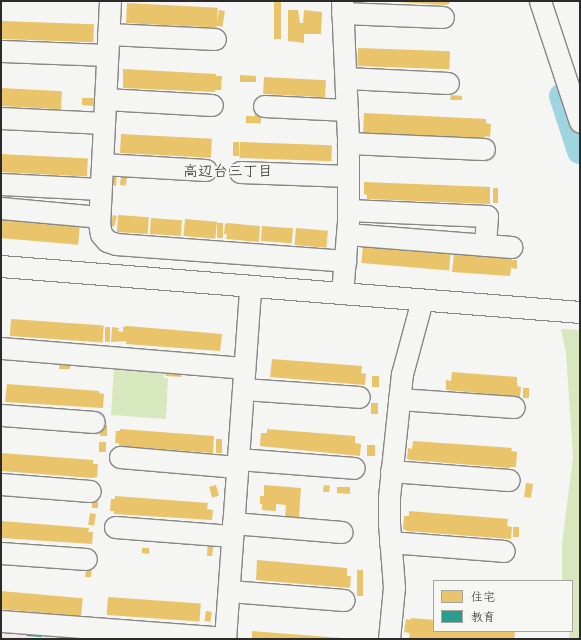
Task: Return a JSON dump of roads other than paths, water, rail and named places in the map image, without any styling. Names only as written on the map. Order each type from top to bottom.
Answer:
[{"type":"street","points":[[110,1],[100,189],[100,234],[107,241],[116,244],[345,261]]},
{"type":"street","points":[[540,1],[580,122]]},
{"type":"street","points":[[342,293],[348,210],[348,143],[342,7],[443,17]]},
{"type":"street","points":[[108,34],[215,39]]},
{"type":"street","points":[[2,51],[107,55]]},
{"type":"street","points":[[346,78],[448,83]]},
{"type":"street","points":[[105,99],[212,105]]},
{"type":"street","points":[[264,106],[347,110]]},
{"type":"street","points":[[1,118],[104,123]]},
{"type":"street","points":[[348,143],[484,149]]},
{"type":"street","points":[[102,164],[206,170]]},
{"type":"street","points":[[240,172],[348,176]]},
{"type":"street","points":[[1,184],[100,189]]},
{"type":"street","points":[[1,208],[99,217]]},
{"type":"street","points":[[348,210],[487,216],[485,245]]},
{"type":"street","points":[[347,234],[511,247]]},
{"type":"street","points":[[1,266],[579,312]]},
{"type":"street","points":[[1,621],[225,639],[250,286]]},
{"type":"street","points":[[389,639],[394,587],[390,542],[389,497],[391,471],[402,374],[422,300]]},
{"type":"street","points":[[1,348],[244,379],[359,397]]},
{"type":"street","points":[[399,399],[514,408]]},
{"type":"street","points":[[1,415],[94,422]]},
{"type":"street","points":[[120,457],[354,468]]},
{"type":"street","points":[[391,471],[509,480]]},
{"type":"street","points":[[1,484],[90,491]]},
{"type":"street","points":[[115,527],[342,532]]},
{"type":"street","points":[[390,542],[504,551]]},
{"type":"street","points":[[1,553],[86,559]]},
{"type":"street","points":[[228,591],[344,600]]},
{"type":"waterway","points":[[562,96],[580,151]]},
{"type":"district","name":"高辺台三丁目","points":[[228,172]]}]
